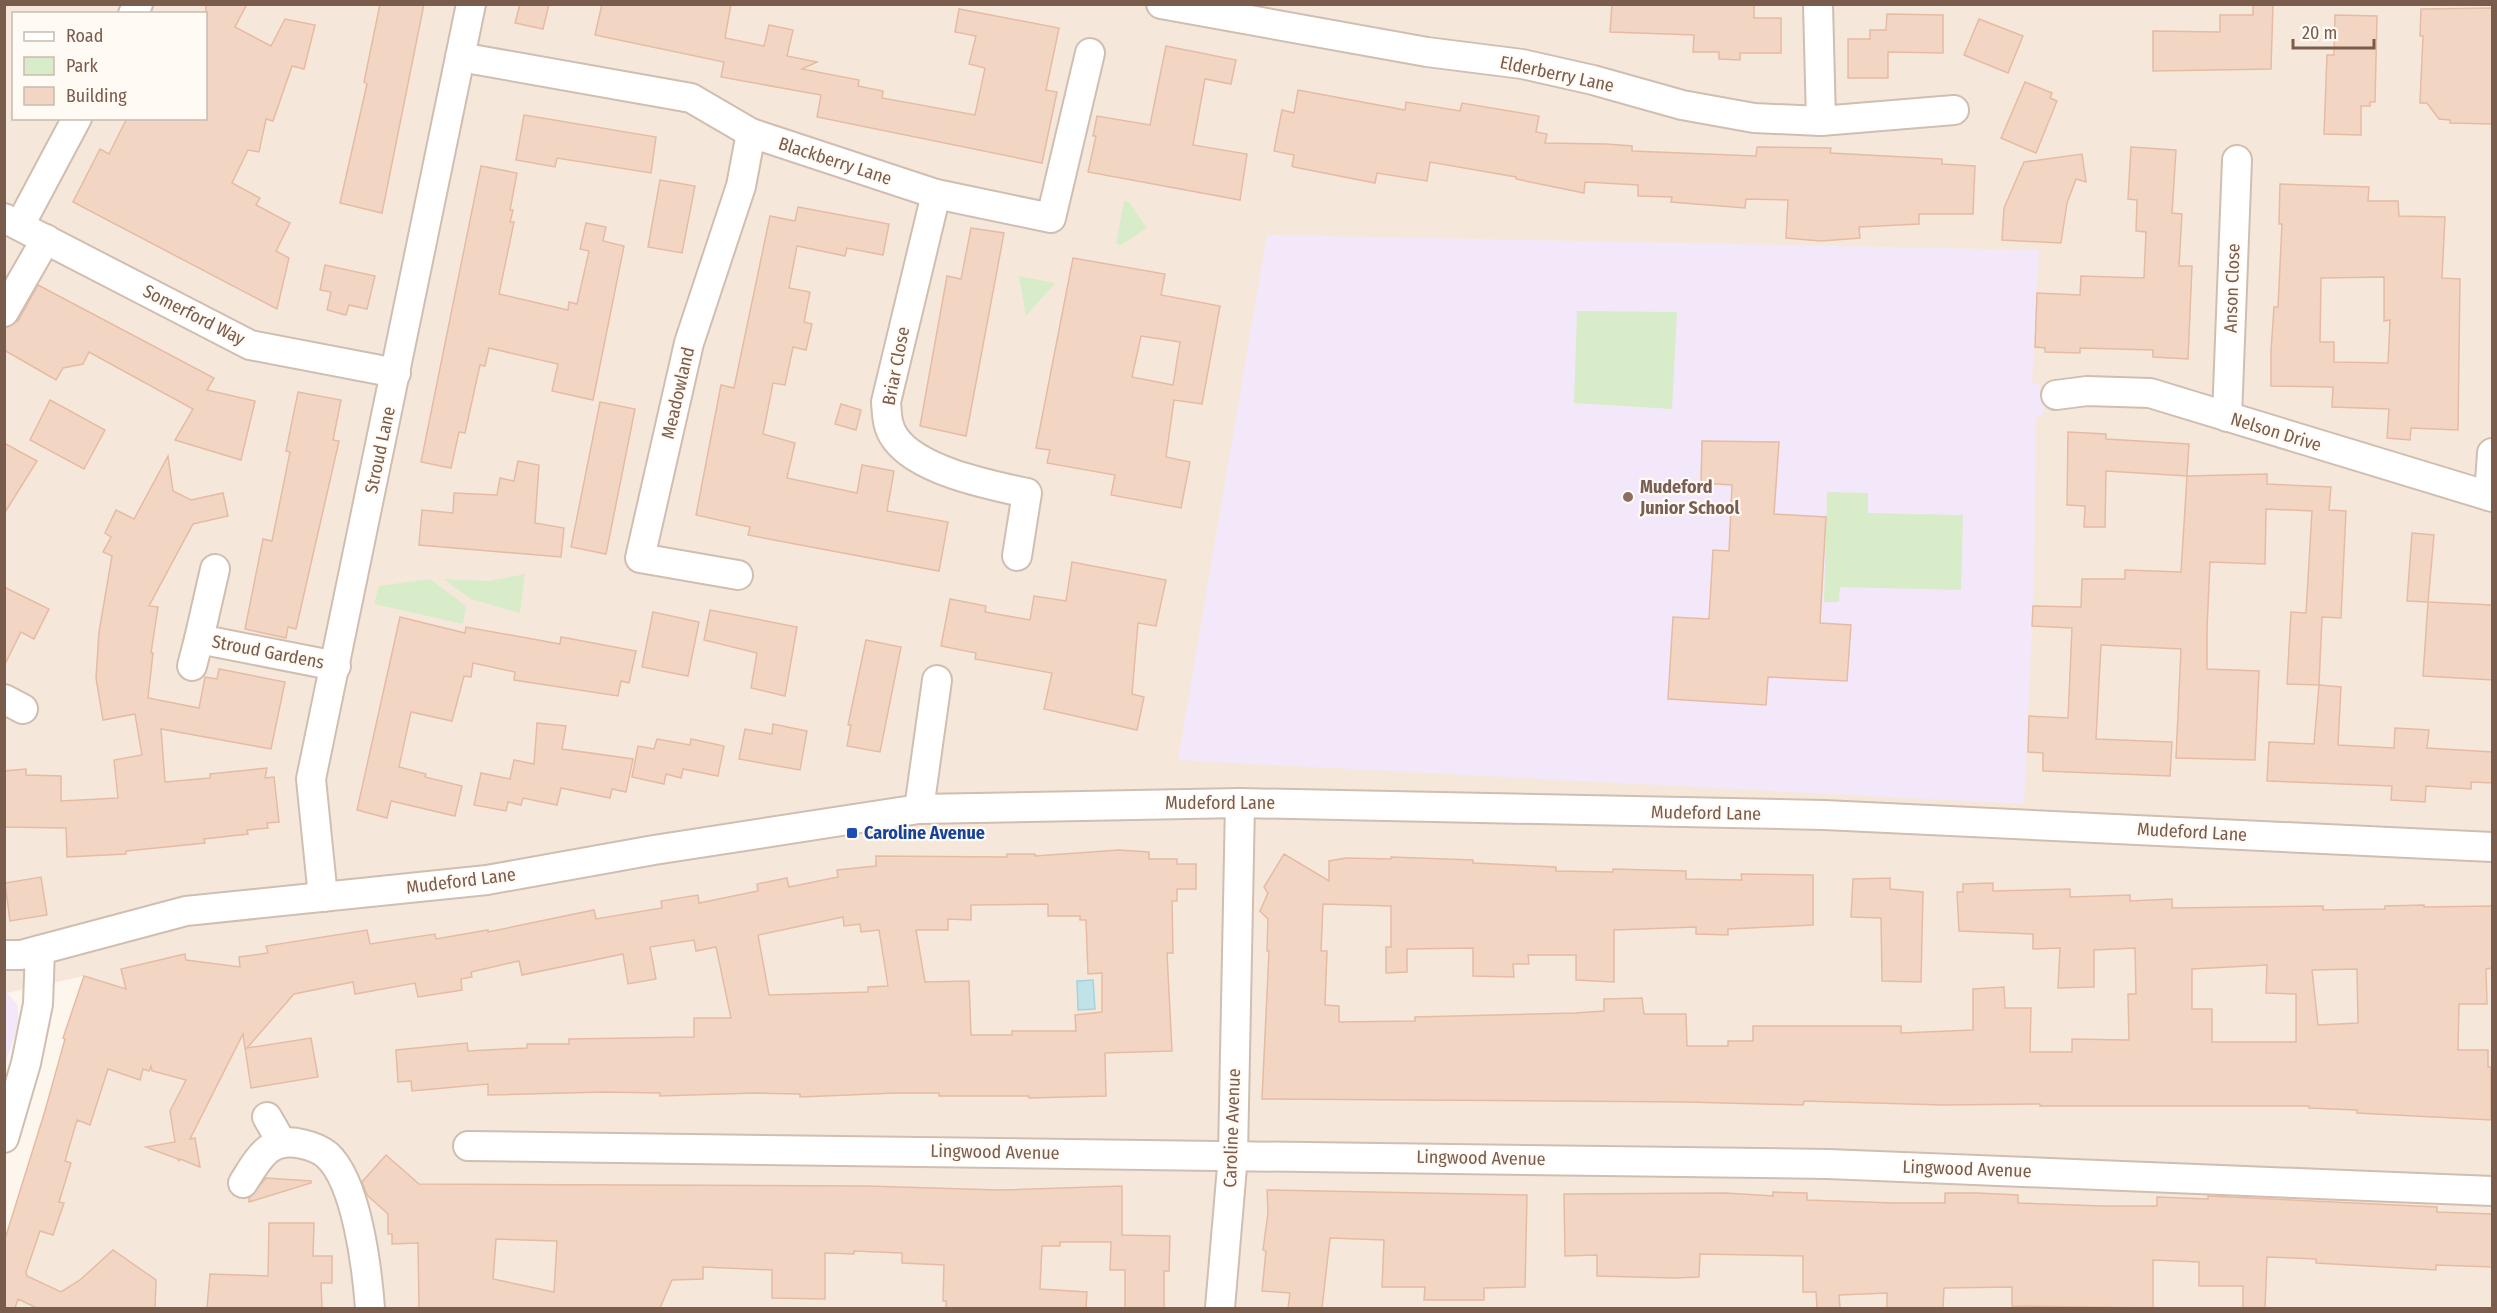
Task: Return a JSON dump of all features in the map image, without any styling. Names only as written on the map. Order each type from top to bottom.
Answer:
[{"type":"street","name":"Stroud Lane","points":[[323,897],[311,779],[471,4]]},
{"type":"street","name":"Elderberry Lane","points":[[1161,4],[1427,52],[1522,64],[1593,80],[1682,105],[1733,114],[1821,121],[1954,110]]},
{"type":"street","points":[[1818,4],[1821,121]]},
{"type":"street","name":"Blackberry Lane","points":[[460,57],[691,98],[751,133],[936,194],[1051,218],[1090,53]]},
{"type":"street","points":[[12,222],[76,120]]},
{"type":"street","name":"Meadowland","points":[[738,575],[640,558],[689,343],[741,186],[751,133]]},
{"type":"street","name":"Anson Close","points":[[2227,417],[2237,160]]},
{"type":"street","name":"Briar Close","points":[[936,194],[886,402],[887,423],[894,438],[908,453],[969,481],[1027,493],[1017,556]]},
{"type":"street","name":"Somerford Way","points":[[12,222],[250,345],[396,373]]},
{"type":"street","points":[[4,312],[46,239]]},
{"type":"street","name":"Nelson Drive","points":[[2056,395],[2087,391],[2150,393],[2491,496]]},
{"type":"street","points":[[2491,496],[2493,453]]},
{"type":"street","name":"Stroud Gardens","points":[[215,569],[199,639],[336,666]]},
{"type":"street","points":[[192,666],[199,639]]},
{"type":"street","points":[[919,809],[937,680]]},
{"type":"street","name":"Mudeford Lane","points":[[4,955],[21,955],[186,910],[487,880],[665,848],[919,809],[1240,803],[1824,815],[2493,847]]},
{"type":"street","name":"Caroline Avenue","points":[[1220,1308],[1233,1155],[1240,803]]},
{"type":"street","points":[[4,1138],[26,1063],[38,1004],[40,950]]},
{"type":"street","points":[[267,1117],[282,1143]]},
{"type":"street","points":[[243,1183],[261,1155],[275,1144],[289,1141],[313,1147],[326,1154],[337,1166],[356,1215],[370,1308]]},
{"type":"street","name":"Lingwood Avenue","points":[[468,1146],[1828,1164],[2493,1191]]},
{"type":"shaded area","points":[[5,5],[2492,5],[2492,1308],[5,1308],[5,1242],[84,976],[7,993],[5,991]]},
{"type":"shaded area","name":"Mudeford Junior School","points":[[1267,235],[2039,250],[2032,383],[2038,383],[2047,398],[2042,416],[2036,417],[2034,578],[2024,804],[1178,760]]},
{"type":"shaded area","points":[[5,991],[17,1004],[19,1022],[5,1065]]},
{"type":"green space","points":[[1124,201],[1129,202],[1147,228],[1121,245],[1116,244]]},
{"type":"green space","points":[[1019,276],[1055,283],[1026,316]]},
{"type":"green space","points":[[1577,311],[1677,312],[1672,409],[1574,403]]},
{"type":"green space","points":[[1827,492],[1868,493],[1868,513],[1963,515],[1961,590],[1840,587],[1839,602],[1824,602]]},
{"type":"green space","points":[[525,574],[520,613],[471,599],[443,579],[489,581]]},
{"type":"green space","points":[[430,579],[466,606],[463,624],[374,604],[379,586]]},
{"type":"water","points":[[1093,980],[1095,1009],[1078,1010],[1077,981]]},
{"type":"building","points":[[206,4],[247,4],[235,27],[271,46],[285,19],[315,25],[304,69],[292,66],[273,121],[266,119],[259,152],[248,150],[232,183],[260,198],[256,205],[290,223],[276,251],[289,258],[277,309],[73,202],[100,149],[109,154],[126,120],[207,120]]},
{"type":"building","points":[[380,4],[424,4],[382,213],[340,203],[367,84],[364,82]]},
{"type":"building","points":[[520,4],[549,4],[543,29],[515,23]]},
{"type":"building","points":[[602,4],[731,4],[725,38],[764,46],[769,25],[793,30],[787,56],[817,62],[802,69],[859,80],[858,86],[883,91],[882,98],[975,115],[985,68],[969,64],[976,36],[955,32],[959,9],[1059,28],[1046,90],[1057,92],[1042,163],[817,117],[821,95],[721,77],[724,62],[595,35]]},
{"type":"building","points":[[1612,4],[1754,5],[1754,18],[1781,18],[1781,53],[1740,53],[1740,60],[1719,59],[1719,52],[1693,52],[1694,35],[1610,32]]},
{"type":"building","points":[[2253,4],[2273,4],[2271,69],[2153,71],[2153,31],[2220,32],[2220,15],[2253,15]]},
{"type":"building","points":[[2493,8],[2493,124],[2450,123],[2450,120],[2439,119],[2427,103],[2420,103],[2423,36],[2420,36],[2421,9]]},
{"type":"building","points":[[1887,14],[1943,15],[1943,53],[1888,52],[1888,78],[1848,78],[1848,39],[1870,39],[1870,30],[1886,30]]},
{"type":"building","points":[[2335,15],[2377,16],[2375,102],[2370,102],[2370,106],[2361,106],[2361,135],[2324,134],[2327,55],[2334,55]]},
{"type":"building","points":[[1979,19],[2023,36],[2008,73],[1964,55]]},
{"type":"building","points":[[1166,46],[1236,60],[1231,84],[1205,79],[1193,145],[1247,154],[1240,200],[1088,172],[1096,136],[1093,136],[1097,116],[1150,125]]},
{"type":"building","points":[[2025,82],[2052,93],[2050,98],[2057,101],[2036,153],[2001,138]]},
{"type":"building","points":[[1298,90],[1405,110],[1406,102],[1460,111],[1462,103],[1539,116],[1536,132],[1547,134],[1545,143],[1606,144],[1632,146],[1632,151],[1756,156],[1757,147],[1831,148],[1830,153],[1942,159],[1942,164],[1975,166],[1973,214],[1919,214],[1919,224],[1859,227],[1860,238],[1821,241],[1786,238],[1788,200],[1746,199],[1745,208],[1671,202],[1672,197],[1638,196],[1638,185],[1585,182],[1584,193],[1516,179],[1516,177],[1430,162],[1427,181],[1377,173],[1375,183],[1294,167],[1292,166],[1294,155],[1274,151],[1282,110],[1294,113]]},
{"type":"building","points":[[524,115],[656,137],[651,173],[557,158],[555,167],[516,160]]},
{"type":"building","points":[[2131,147],[2176,150],[2172,213],[2182,214],[2179,266],[2192,266],[2188,359],[2153,357],[2153,350],[2080,348],[2080,353],[2045,352],[2045,348],[2035,347],[2037,293],[2080,295],[2081,276],[2144,278],[2146,232],[2136,231],[2137,200],[2128,199]]},
{"type":"building","points":[[2082,154],[2086,182],[2076,179],[2067,203],[2061,243],[2002,240],[2004,208],[2024,162]]},
{"type":"building","points":[[481,166],[517,173],[510,210],[513,210],[510,222],[514,222],[499,294],[568,310],[569,302],[577,304],[589,251],[580,249],[586,223],[606,227],[603,241],[624,246],[593,400],[552,391],[558,364],[489,348],[485,366],[480,365],[465,433],[459,432],[451,468],[421,462]]},
{"type":"building","points":[[660,180],[695,186],[682,253],[648,247]]},
{"type":"building","points":[[2280,184],[2369,187],[2368,201],[2398,201],[2399,216],[2445,217],[2442,278],[2460,279],[2458,430],[2411,428],[2410,440],[2387,438],[2389,409],[2332,407],[2333,387],[2271,386],[2274,307],[2278,307],[2282,224],[2279,224]],"holes":[[[2384,277],[2384,321],[2390,320],[2388,363],[2334,362],[2334,342],[2320,342],[2321,278]]]},
{"type":"building","points":[[798,207],[889,224],[883,255],[847,248],[845,256],[797,246],[789,288],[810,292],[804,322],[812,324],[806,350],[793,347],[785,385],[773,383],[763,434],[795,443],[787,478],[857,493],[862,465],[894,471],[887,511],[948,522],[939,571],[748,535],[750,527],[696,515],[721,385],[734,388],[770,216],[795,221]]},
{"type":"building","points":[[971,228],[1004,233],[966,436],[920,426],[947,276],[961,279]]},
{"type":"building","points":[[1073,258],[1165,274],[1161,295],[1220,306],[1202,404],[1174,400],[1166,457],[1190,462],[1181,508],[1111,495],[1115,475],[1047,463],[1050,450],[1036,448]],"holes":[[[1141,336],[1180,342],[1173,385],[1132,377]]]},
{"type":"building","points":[[325,265],[375,276],[367,309],[349,305],[346,315],[327,310],[331,292],[320,290]]},
{"type":"building","points":[[38,285],[214,378],[207,390],[255,401],[241,460],[175,440],[193,409],[89,352],[83,364],[63,368],[56,380],[4,350],[4,328],[18,321]]},
{"type":"building","points":[[298,392],[341,400],[333,440],[339,441],[296,629],[288,627],[286,638],[245,629],[263,539],[272,541],[290,452],[286,451]]},
{"type":"building","points":[[50,400],[105,430],[84,469],[30,440]]},
{"type":"building","points":[[600,402],[635,409],[606,554],[571,547]]},
{"type":"building","points":[[841,404],[861,410],[856,430],[835,424]]},
{"type":"building","points":[[2068,432],[2106,434],[2106,439],[2189,444],[2187,476],[2106,471],[2105,527],[2084,527],[2085,506],[2067,505]]},
{"type":"building","points":[[1702,441],[1779,442],[1774,514],[1826,517],[1820,623],[1851,625],[1847,681],[1768,677],[1766,705],[1668,699],[1673,617],[1709,619],[1713,550],[1729,551],[1732,485],[1701,483]]},
{"type":"building","points":[[4,443],[37,461],[4,514]]},
{"type":"building","points":[[168,456],[173,491],[191,500],[223,493],[228,516],[193,524],[149,606],[158,607],[151,653],[153,653],[148,698],[199,708],[205,677],[217,679],[219,669],[285,682],[271,749],[161,729],[165,782],[210,778],[210,774],[267,768],[265,778],[274,777],[279,822],[267,823],[268,828],[247,830],[248,834],[204,839],[205,843],[126,851],[126,854],[67,857],[66,828],[4,827],[4,771],[26,769],[26,775],[61,776],[61,801],[118,798],[114,760],[142,755],[135,714],[103,720],[96,678],[99,632],[112,556],[103,552],[111,537],[105,533],[116,510],[134,519]]},
{"type":"building","points":[[518,461],[539,465],[535,523],[564,528],[561,557],[419,545],[422,510],[453,513],[454,493],[497,495],[500,478],[514,481]]},
{"type":"building","points":[[2267,474],[2267,484],[2331,487],[2329,510],[2346,511],[2341,618],[2322,617],[2319,685],[2287,684],[2291,612],[2306,613],[2312,511],[2266,509],[2265,564],[2210,562],[2207,629],[2207,669],[2259,671],[2255,760],[2176,758],[2181,649],[2101,645],[2096,739],[2172,742],[2170,776],[2043,771],[2043,753],[2028,752],[2029,716],[2068,718],[2072,628],[2032,626],[2033,606],[2081,607],[2082,579],[2125,579],[2125,570],[2181,572],[2187,476]]},
{"type":"building","points":[[2412,533],[2434,535],[2428,602],[2407,601]]},
{"type":"building","points":[[1072,562],[1166,580],[1156,626],[1138,623],[1132,694],[1144,697],[1137,730],[1044,709],[1052,673],[975,659],[976,653],[941,646],[950,599],[986,606],[985,612],[1030,620],[1034,596],[1066,601]]},
{"type":"building","points":[[4,587],[49,609],[34,639],[21,632],[4,666]]},
{"type":"building","points":[[2428,602],[2493,605],[2493,680],[2423,676]]},
{"type":"building","points":[[710,610],[797,627],[785,696],[751,688],[757,653],[704,640]]},
{"type":"building","points":[[653,612],[699,622],[688,676],[642,667]]},
{"type":"building","points":[[400,617],[465,633],[466,627],[560,644],[561,637],[636,651],[629,683],[621,681],[618,696],[514,680],[515,672],[473,663],[471,677],[464,676],[452,721],[411,712],[399,767],[426,774],[425,777],[462,786],[455,816],[391,801],[387,818],[357,810]]},
{"type":"building","points":[[866,640],[901,647],[880,752],[847,746],[851,725],[848,725]]},
{"type":"building","points":[[2319,685],[2341,687],[2338,745],[2394,748],[2395,728],[2429,730],[2427,748],[2493,752],[2493,783],[2471,782],[2471,789],[2426,786],[2425,802],[2391,800],[2392,786],[2267,781],[2269,742],[2314,744]]},
{"type":"building","points":[[537,723],[566,726],[562,749],[633,759],[626,792],[612,789],[610,798],[561,788],[557,805],[523,798],[521,805],[508,802],[506,811],[474,805],[481,773],[510,779],[514,760],[534,764]]},
{"type":"building","points":[[773,724],[807,731],[800,770],[739,759],[745,729],[772,734]]},
{"type":"building","points":[[657,739],[690,745],[691,739],[724,746],[718,776],[683,769],[681,778],[666,774],[664,784],[632,777],[638,746],[654,749]]},
{"type":"building","points":[[1119,850],[1149,852],[1149,859],[1177,859],[1177,864],[1196,864],[1196,889],[1177,889],[1177,901],[1172,901],[1173,953],[1167,953],[1172,1051],[1105,1053],[1106,1096],[1029,1098],[1029,1096],[939,1096],[939,1093],[897,1093],[800,1097],[800,1094],[755,1093],[660,1096],[660,1093],[604,1092],[488,1095],[488,1084],[412,1091],[411,1081],[398,1082],[396,1050],[467,1043],[468,1051],[527,1048],[527,1044],[569,1044],[569,1039],[694,1037],[694,1018],[731,1018],[716,947],[696,951],[694,940],[650,947],[656,979],[628,984],[623,954],[522,975],[519,961],[471,972],[472,977],[461,979],[462,990],[418,997],[415,983],[355,994],[353,982],[294,994],[247,1048],[311,1038],[318,1077],[251,1088],[243,1034],[190,1139],[195,1138],[200,1167],[146,1147],[175,1142],[170,1111],[186,1080],[152,1071],[151,1066],[149,1071],[143,1069],[140,1080],[108,1069],[90,1125],[77,1120],[65,1161],[71,1163],[59,1202],[64,1203],[53,1235],[40,1231],[26,1272],[27,1276],[61,1292],[80,1280],[113,1250],[156,1280],[155,1308],[37,1308],[18,1299],[15,1308],[4,1308],[4,1242],[45,1111],[65,1039],[63,1038],[84,976],[126,989],[121,969],[185,954],[186,960],[240,967],[239,957],[268,953],[266,946],[367,930],[370,944],[435,934],[436,939],[488,930],[488,932],[594,910],[596,919],[662,908],[661,901],[698,895],[699,903],[758,891],[757,884],[787,878],[789,887],[838,877],[837,870],[876,866],[876,856],[1007,857],[1007,854],[1035,854],[1035,856]],"holes":[[[1048,904],[1048,916],[1080,916],[1080,920],[1086,920],[1088,974],[1102,973],[1102,1012],[1075,1015],[1076,1031],[1012,1031],[1012,1035],[971,1035],[969,981],[925,982],[916,930],[948,930],[948,919],[971,920],[971,905]],[[843,917],[844,926],[860,924],[861,932],[879,930],[888,986],[868,987],[868,992],[769,995],[758,935]]]},
{"type":"building","points":[[1284,854],[1329,881],[1329,861],[1346,858],[1391,859],[1391,857],[1473,860],[1473,863],[1556,867],[1556,871],[1613,872],[1613,869],[1686,871],[1686,879],[1742,880],[1741,874],[1813,875],[1813,925],[1728,929],[1728,935],[1696,934],[1696,927],[1614,930],[1614,982],[1576,980],[1576,955],[1528,955],[1529,964],[1513,964],[1514,977],[1473,976],[1473,948],[1407,949],[1407,972],[1386,973],[1386,947],[1391,947],[1391,906],[1323,904],[1321,951],[1327,951],[1325,1005],[1339,1006],[1339,1022],[1415,1021],[1415,1017],[1604,1011],[1604,999],[1642,998],[1644,1014],[1686,1014],[1687,1046],[1728,1046],[1728,1041],[1753,1041],[1753,1026],[1901,1026],[1901,1033],[1973,1030],[1973,989],[2004,987],[2005,1008],[2031,1008],[2030,1052],[2072,1052],[2072,1039],[2129,1040],[2128,994],[2136,994],[2135,948],[2094,950],[2094,987],[2058,988],[2060,948],[2033,949],[2033,934],[1959,931],[1957,892],[1963,892],[1963,884],[1993,883],[1993,891],[2070,889],[2070,897],[2130,895],[2130,901],[2172,899],[2172,908],[2323,906],[2323,910],[2385,909],[2385,906],[2424,905],[2424,907],[2493,906],[2493,968],[2486,969],[2487,1004],[2459,1004],[2458,1050],[2488,1050],[2488,1067],[2491,1067],[2491,1120],[2357,1113],[2357,1110],[2309,1108],[2309,1106],[2040,1106],[2040,1104],[1944,1105],[1804,1101],[1803,1105],[1262,1099],[1269,951],[1267,951],[1268,919],[1260,911],[1268,893],[1264,887]],"holes":[[[2267,965],[2266,993],[2296,994],[2296,1042],[2212,1042],[2212,1009],[2192,1009],[2192,969]],[[2357,969],[2358,1023],[2318,1025],[2312,970]]]},
{"type":"building","points":[[41,877],[47,915],[10,921],[5,883]]},
{"type":"building","points":[[1890,878],[1890,889],[1923,892],[1921,982],[1882,981],[1881,918],[1851,917],[1853,879]]},
{"type":"building","points":[[386,1155],[419,1184],[866,1186],[999,1190],[1122,1186],[1122,1235],[1170,1236],[1169,1271],[1164,1271],[1164,1308],[1125,1308],[1125,1270],[1110,1270],[1111,1242],[1060,1242],[1060,1246],[1042,1246],[1040,1289],[1087,1292],[1086,1308],[946,1308],[946,1301],[943,1301],[944,1265],[902,1263],[902,1253],[854,1251],[854,1254],[825,1253],[825,1299],[772,1298],[772,1270],[703,1267],[703,1279],[672,1280],[660,1308],[419,1308],[418,1243],[392,1244],[392,1234],[388,1234],[388,1214],[367,1195],[362,1182]],"holes":[[[496,1239],[557,1241],[554,1292],[493,1279]]]},
{"type":"building","points":[[266,1178],[311,1181],[311,1183],[249,1202],[249,1198]]},
{"type":"building","points":[[1267,1190],[1527,1195],[1525,1287],[1484,1288],[1484,1300],[1424,1300],[1425,1287],[1382,1287],[1384,1240],[1330,1238],[1322,1308],[1288,1308],[1290,1293],[1262,1291],[1266,1251],[1263,1250],[1268,1213]]},
{"type":"building","points":[[1773,1192],[1807,1193],[1807,1200],[1894,1203],[1945,1203],[1945,1193],[1978,1193],[2018,1195],[2018,1203],[2103,1206],[2157,1206],[2157,1197],[2208,1199],[2208,1196],[2437,1207],[2437,1212],[2493,1214],[2493,1267],[2436,1265],[2436,1270],[2316,1263],[2316,1259],[2267,1257],[2265,1308],[2243,1308],[2243,1286],[2199,1286],[2199,1262],[2153,1260],[2153,1308],[2012,1306],[2012,1287],[1944,1288],[1943,1308],[1887,1308],[1887,1293],[1839,1295],[1840,1308],[1817,1308],[1816,1292],[1803,1292],[1803,1256],[1700,1254],[1699,1277],[1674,1278],[1597,1276],[1597,1255],[1565,1256],[1564,1194],[1726,1193],[1773,1196]]},
{"type":"building","points":[[269,1223],[314,1223],[313,1256],[332,1256],[332,1283],[321,1283],[322,1308],[207,1308],[210,1274],[268,1276]]},
{"type":"place","name":"Mudeford Junior School","points":[[1628,497]]},
{"type":"place","name":"Caroline Avenue","points":[[852,833]]}]
